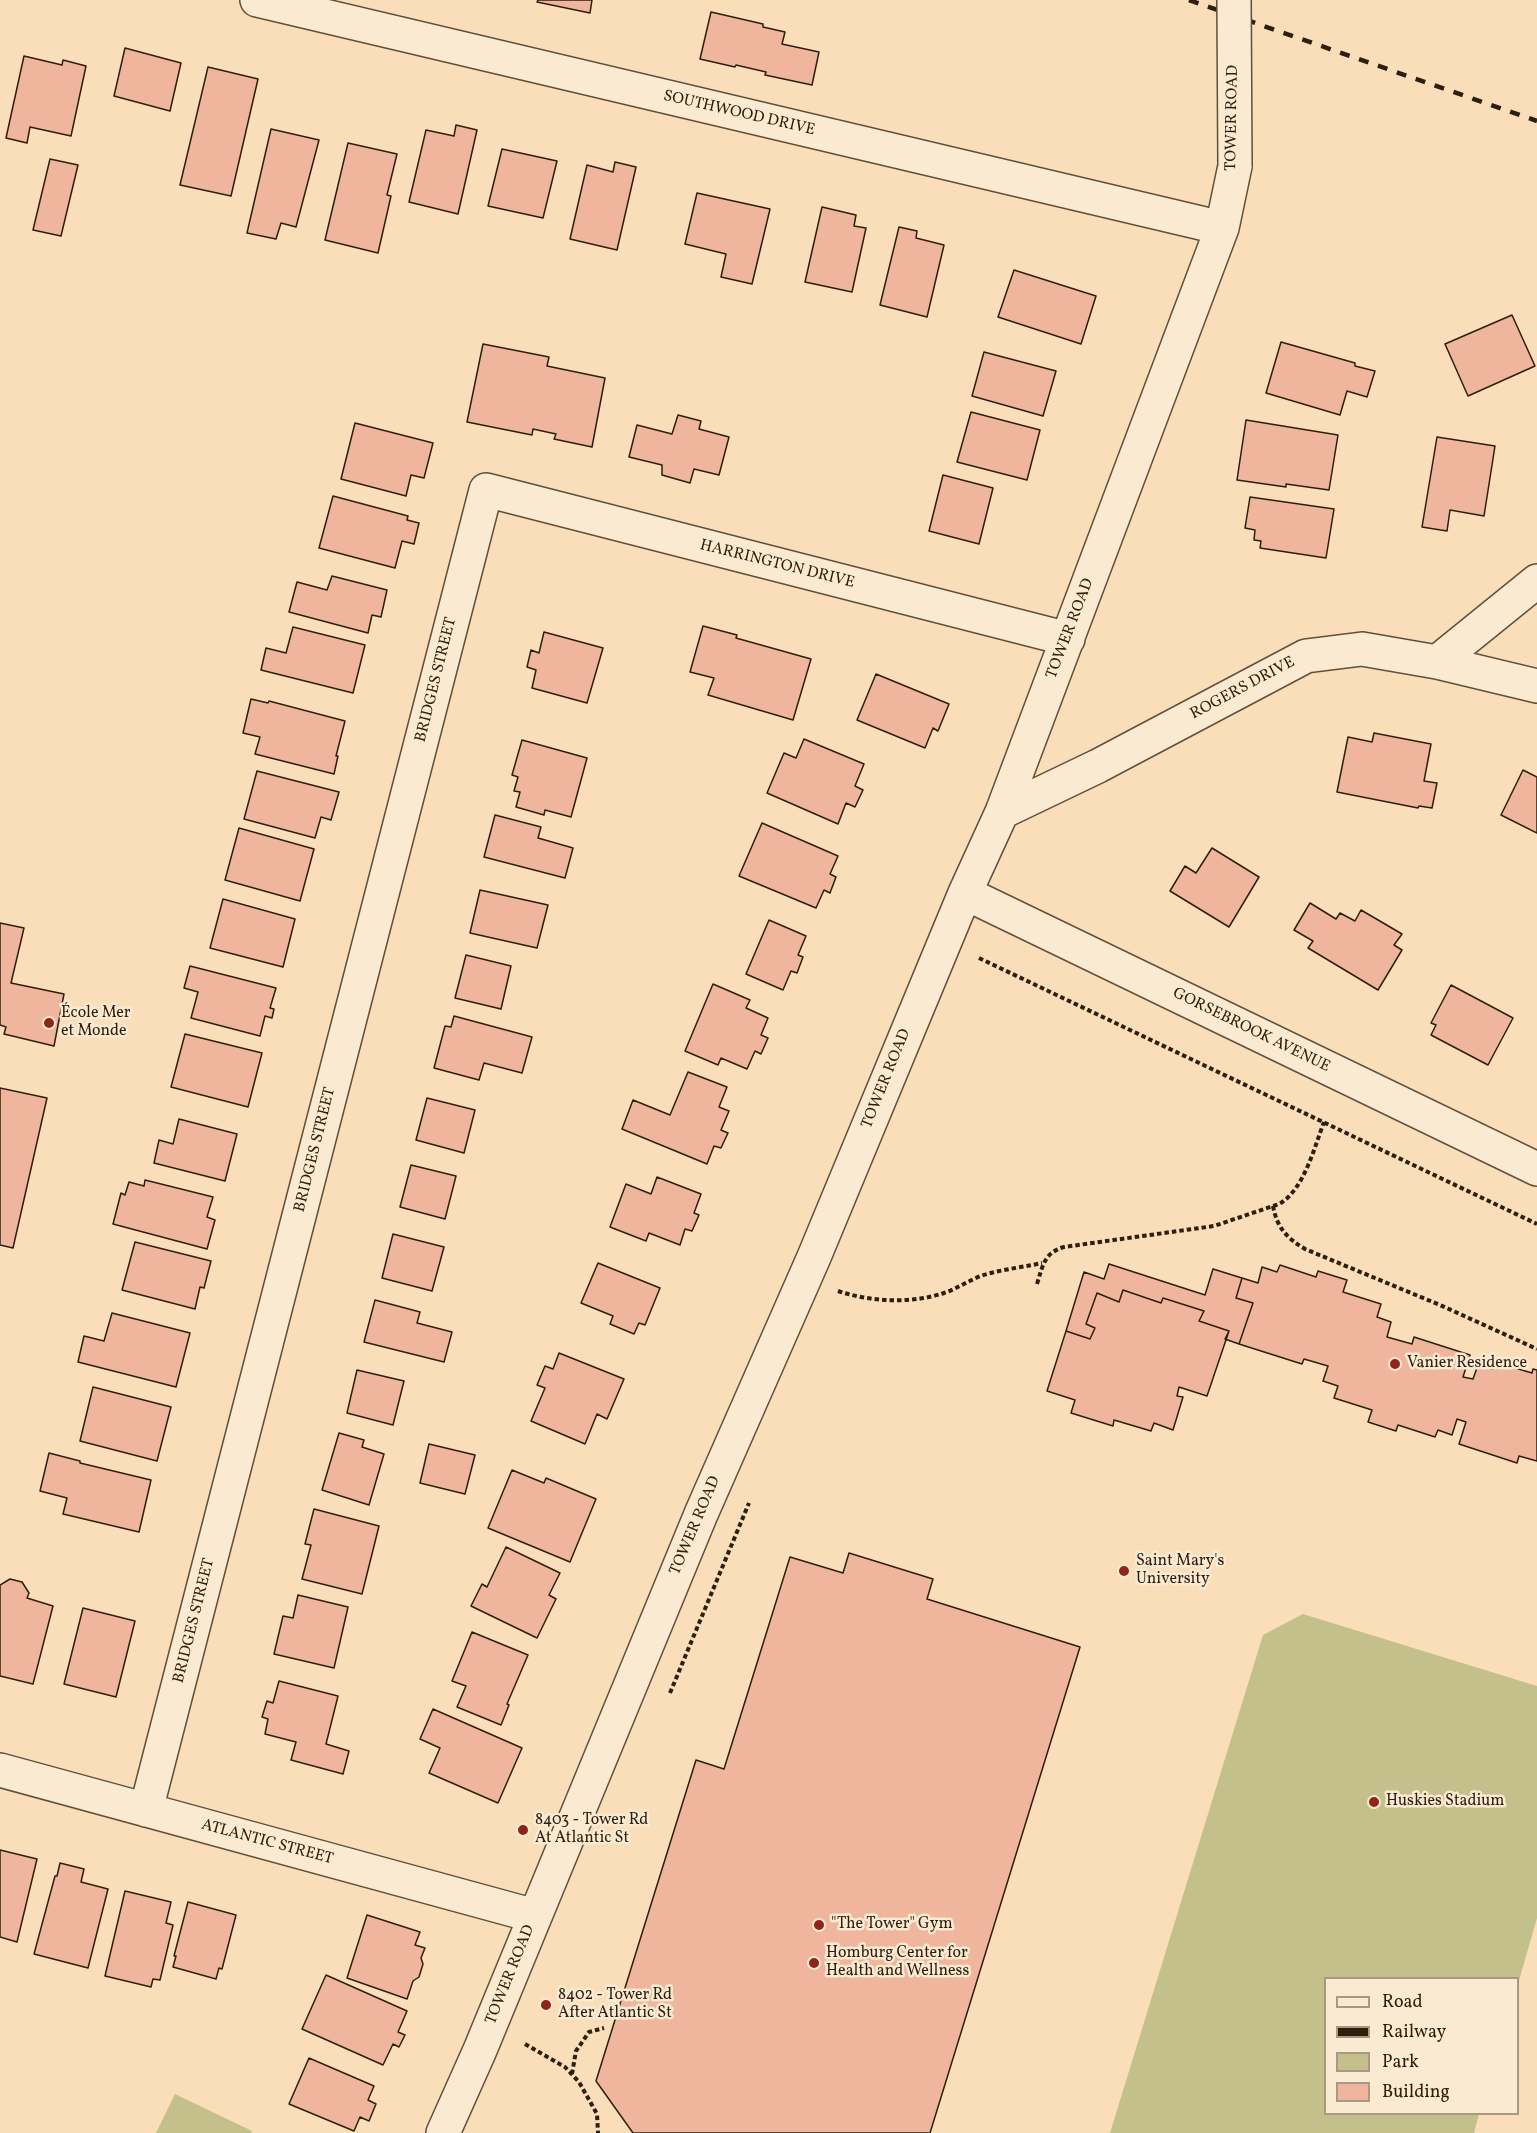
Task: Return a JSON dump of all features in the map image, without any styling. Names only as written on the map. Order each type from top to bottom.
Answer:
[{"type":"street","name":"SOUTHWOOD DRIVE","points":[[257,0],[1222,228]]},
{"type":"street","name":"TOWER ROAD","points":[[443,2133],[480,2050],[701,1514],[814,1257],[965,893],[1002,812],[1222,228],[1235,166],[1234,0]]},
{"type":"street","name":"HARRINGTON DRIVE","points":[[486,490],[1068,639]]},
{"type":"street","name":"BRIDGES STREET","points":[[146,1810],[486,490]]},
{"type":"street","points":[[1437,662],[1537,581]]},
{"type":"street","name":"ROGERS DRIVE","points":[[1002,812],[1098,766],[1306,656],[1362,649],[1437,662],[1537,686]]},
{"type":"street","name":"GORSEBROOK AVENUE","points":[[965,893],[1537,1169]]},
{"type":"street","name":"ATLANTIC STREET","points":[[0,1770],[534,1916]]},
{"type":"path","points":[[975,967],[980,957],[1537,1224]]},
{"type":"path","points":[[1037,1284],[1043,1263],[1054,1250],[1214,1226],[1288,1199],[1298,1187],[1324,1122]]},
{"type":"path","points":[[1273,1206],[1276,1221],[1290,1240],[1305,1249],[1440,1305],[1537,1349]]},
{"type":"path","points":[[837,1290],[891,1301],[916,1300],[944,1293],[985,1274],[1043,1263]]},
{"type":"path","points":[[833,1301],[841,1281]]},
{"type":"path","points":[[666,1703],[753,1494]]},
{"type":"path","points":[[572,2075],[576,2051],[589,2032],[604,2028]]},
{"type":"path","points":[[520,2055],[525,2044],[565,2067],[579,2082],[597,2114],[598,2133]]},
{"type":"green space","name":"Huskies Stadium","points":[[1303,1614],[1537,1686],[1537,1918],[1519,1981],[1519,1977],[1324,1977],[1324,2115],[1479,2115],[1474,2133],[1110,2133],[1263,1635]]},
{"type":"green space","points":[[175,2094],[252,2131],[251,2133],[156,2133]]},
{"type":"building","points":[[538,0],[592,0],[590,13],[537,2]]},
{"type":"building","points":[[711,12],[763,24],[763,27],[785,32],[782,44],[819,52],[812,85],[765,75],[766,72],[736,65],[735,67],[700,59]]},
{"type":"building","points":[[125,48],[181,63],[170,111],[114,96]]},
{"type":"building","points":[[24,56],[62,65],[63,60],[86,66],[71,136],[30,127],[27,143],[6,138]]},
{"type":"building","points":[[208,67],[258,79],[231,196],[180,185]]},
{"type":"building","points":[[456,125],[477,130],[458,214],[409,202],[426,130],[454,136]]},
{"type":"building","points":[[271,129],[319,140],[296,227],[281,223],[276,239],[247,233]]},
{"type":"building","points":[[348,143],[397,154],[387,195],[391,196],[378,253],[325,240]]},
{"type":"building","points":[[502,149],[557,161],[543,218],[488,206]]},
{"type":"building","points":[[50,159],[78,165],[61,236],[33,230]]},
{"type":"building","points":[[615,162],[636,167],[617,250],[570,239],[587,165],[613,172]]},
{"type":"building","points":[[697,193],[770,209],[752,284],[721,277],[726,254],[685,244]]},
{"type":"building","points":[[822,207],[856,215],[854,226],[866,228],[852,292],[805,282]]},
{"type":"building","points":[[899,227],[917,231],[916,238],[944,245],[927,317],[880,305]]},
{"type":"building","points":[[1014,270],[1096,296],[1081,344],[998,317]]},
{"type":"building","points":[[1512,315],[1535,366],[1468,396],[1445,344]]},
{"type":"building","points":[[1281,342],[1375,371],[1367,397],[1347,391],[1340,415],[1266,393]]},
{"type":"building","points":[[483,344],[549,357],[547,366],[605,378],[592,447],[554,439],[556,434],[533,429],[532,435],[467,422]]},
{"type":"building","points":[[984,352],[1056,371],[1043,416],[972,396]]},
{"type":"building","points":[[971,412],[1040,430],[1027,480],[957,462]]},
{"type":"building","points":[[678,415],[701,421],[699,429],[729,437],[719,475],[694,469],[690,483],[662,475],[662,465],[629,457],[637,425],[672,434]]},
{"type":"building","points":[[1246,420],[1338,435],[1329,490],[1237,480]]},
{"type":"building","points":[[355,423],[433,443],[424,478],[411,475],[406,496],[341,479]]},
{"type":"building","points":[[1437,437],[1495,446],[1484,516],[1450,510],[1447,531],[1422,527]]},
{"type":"building","points":[[943,475],[993,488],[979,544],[929,531]]},
{"type":"building","points":[[333,496],[408,516],[407,520],[419,523],[414,544],[402,541],[395,568],[319,548]]},
{"type":"building","points":[[1250,497],[1334,509],[1326,558],[1260,548],[1261,541],[1254,540],[1255,530],[1245,528]]},
{"type":"building","points":[[332,576],[387,590],[381,617],[372,615],[368,633],[289,612],[297,582],[327,590]]},
{"type":"building","points":[[703,626],[737,635],[736,638],[811,659],[793,720],[708,695],[714,678],[690,672]]},
{"type":"building","points":[[293,627],[365,645],[353,693],[261,670],[266,648],[286,653]]},
{"type":"building","points":[[544,632],[603,648],[587,703],[532,688],[536,670],[527,667],[531,650],[539,653]]},
{"type":"building","points":[[876,674],[949,704],[938,731],[933,728],[925,748],[857,720]]},
{"type":"building","points":[[251,699],[268,703],[269,701],[345,721],[334,774],[255,754],[260,737],[243,733]]},
{"type":"building","points":[[1374,733],[1431,744],[1424,781],[1437,783],[1432,808],[1419,806],[1418,808],[1337,792],[1348,737],[1372,742]]},
{"type":"building","points":[[804,739],[864,764],[855,786],[863,790],[855,807],[846,803],[838,824],[767,793],[784,753],[796,758]]},
{"type":"building","points":[[522,740],[587,758],[571,817],[545,810],[544,815],[516,807],[520,792],[514,791],[518,777],[512,775]]},
{"type":"building","points":[[1523,770],[1537,777],[1537,833],[1501,815]]},
{"type":"building","points":[[257,771],[339,792],[331,820],[321,817],[315,838],[244,819]]},
{"type":"building","points":[[495,815],[541,827],[538,838],[573,848],[565,878],[484,857]]},
{"type":"building","points":[[762,823],[838,856],[830,874],[836,877],[830,893],[824,890],[816,908],[739,876]]},
{"type":"building","points":[[239,828],[314,849],[300,901],[225,880]]},
{"type":"building","points":[[1212,848],[1259,877],[1229,927],[1170,891],[1185,866],[1196,873]]},
{"type":"building","points":[[480,890],[548,905],[537,948],[470,933]]},
{"type":"building","points":[[223,899],[295,919],[283,967],[210,948]]},
{"type":"building","points":[[1310,903],[1336,919],[1340,913],[1355,921],[1361,910],[1402,934],[1394,945],[1402,950],[1378,990],[1308,948],[1313,941],[1294,930]]},
{"type":"building","points":[[769,920],[806,936],[798,955],[803,957],[797,973],[791,971],[783,990],[746,974]]},
{"type":"building","points":[[0,923],[24,928],[11,983],[64,994],[54,1046],[4,1034],[6,1027],[0,1025]]},
{"type":"building","points":[[466,955],[511,966],[501,1009],[455,998]]},
{"type":"building","points":[[190,966],[276,988],[270,1008],[274,1009],[272,1018],[265,1016],[260,1036],[191,1018],[198,992],[184,988]]},
{"type":"building","points":[[713,984],[750,1000],[746,1008],[768,1018],[761,1035],[768,1038],[761,1054],[755,1051],[747,1069],[721,1058],[718,1065],[685,1051]]},
{"type":"building","points":[[1451,985],[1513,1018],[1488,1065],[1431,1035],[1436,1025],[1431,1023]]},
{"type":"building","points":[[454,1016],[532,1037],[522,1073],[484,1063],[479,1080],[434,1068],[445,1026],[451,1027]]},
{"type":"building","points":[[185,1034],[262,1053],[248,1107],[171,1087]]},
{"type":"building","points":[[688,1072],[727,1087],[719,1107],[729,1111],[721,1130],[728,1133],[721,1148],[714,1146],[707,1164],[622,1129],[633,1100],[670,1115]]},
{"type":"building","points":[[0,1088],[47,1098],[13,1248],[0,1245]]},
{"type":"building","points":[[427,1098],[475,1110],[464,1153],[416,1140]]},
{"type":"building","points":[[179,1119],[237,1134],[225,1181],[154,1163],[159,1140],[173,1144]]},
{"type":"building","points":[[411,1165],[456,1176],[445,1219],[400,1207]]},
{"type":"building","points":[[657,1177],[701,1194],[694,1213],[699,1215],[692,1231],[685,1229],[680,1245],[649,1233],[646,1241],[610,1227],[626,1184],[651,1194]]},
{"type":"building","points":[[145,1180],[213,1197],[207,1217],[215,1220],[207,1249],[113,1224],[121,1193],[125,1195],[129,1182],[144,1186]]},
{"type":"building","points":[[393,1234],[444,1247],[432,1291],[382,1278]]},
{"type":"building","points":[[135,1242],[211,1261],[204,1288],[200,1287],[195,1309],[122,1290]]},
{"type":"building","points":[[598,1263],[660,1288],[645,1325],[639,1323],[634,1334],[610,1324],[613,1316],[581,1303]]},
{"type":"building","points":[[1109,1264],[1205,1295],[1213,1269],[1242,1278],[1236,1298],[1253,1303],[1239,1344],[1225,1339],[1229,1331],[1199,1321],[1204,1311],[1163,1298],[1161,1303],[1123,1290],[1119,1302],[1097,1293],[1086,1324],[1095,1328],[1090,1339],[1066,1331],[1084,1272],[1104,1279]]},
{"type":"building","name":"Vanier Residence","points":[[1280,1265],[1316,1277],[1318,1271],[1347,1280],[1343,1292],[1381,1304],[1377,1317],[1391,1322],[1387,1337],[1412,1344],[1414,1337],[1470,1355],[1463,1377],[1473,1379],[1478,1365],[1493,1369],[1495,1362],[1532,1373],[1533,1369],[1537,1370],[1537,1461],[1519,1456],[1517,1463],[1459,1444],[1466,1422],[1457,1419],[1452,1435],[1438,1430],[1435,1437],[1398,1425],[1396,1431],[1368,1422],[1372,1410],[1334,1398],[1338,1386],[1323,1381],[1328,1366],[1304,1359],[1302,1364],[1239,1344],[1253,1303],[1236,1298],[1242,1278],[1258,1283],[1262,1267],[1277,1272]]},
{"type":"building","points":[[1123,1290],[1161,1303],[1163,1298],[1204,1311],[1199,1321],[1229,1331],[1207,1396],[1179,1387],[1177,1396],[1183,1397],[1173,1430],[1154,1423],[1151,1431],[1114,1420],[1113,1426],[1071,1413],[1075,1400],[1047,1391],[1066,1331],[1090,1339],[1095,1328],[1086,1324],[1097,1293],[1119,1302]]},
{"type":"building","points":[[375,1300],[420,1312],[417,1323],[452,1332],[444,1362],[364,1342]]},
{"type":"building","points":[[112,1313],[190,1333],[176,1387],[78,1362],[84,1336],[104,1341]]},
{"type":"building","points":[[559,1353],[624,1379],[607,1419],[597,1414],[585,1444],[531,1421],[545,1388],[537,1385],[545,1366],[553,1369]]},
{"type":"building","points":[[357,1370],[404,1381],[393,1425],[347,1413]]},
{"type":"building","points":[[93,1387],[171,1407],[157,1461],[80,1441]]},
{"type":"building","points":[[339,1433],[364,1440],[362,1447],[384,1454],[369,1505],[322,1490]]},
{"type":"building","points":[[429,1444],[475,1455],[465,1494],[420,1483]]},
{"type":"building","points":[[49,1453],[151,1480],[139,1532],[63,1514],[67,1498],[40,1491]]},
{"type":"building","points":[[512,1470],[544,1483],[546,1478],[596,1499],[570,1562],[488,1528]]},
{"type":"building","points":[[314,1509],[379,1526],[362,1594],[302,1579],[311,1545],[305,1544]]},
{"type":"building","points":[[506,1547],[560,1573],[549,1595],[556,1599],[537,1638],[471,1606],[482,1584],[487,1587]]},
{"type":"building","name":"\"The Tower\" Gym","points":[[849,1553],[933,1579],[927,1599],[1080,1647],[930,2133],[633,2133],[596,2081],[696,1760],[724,1769],[790,1557],[843,1573]]},
{"type":"building","points":[[10,1579],[22,1582],[29,1593],[27,1598],[53,1606],[33,1684],[0,1676],[0,1585]]},
{"type":"building","points":[[298,1595],[348,1607],[334,1668],[274,1654],[283,1616],[293,1618]]},
{"type":"building","points":[[83,1608],[135,1621],[116,1697],[64,1684]]},
{"type":"building","points":[[472,1632],[528,1655],[507,1704],[509,1705],[501,1725],[457,1707],[466,1686],[452,1681]]},
{"type":"building","points":[[279,1681],[338,1696],[326,1744],[349,1751],[343,1774],[291,1760],[296,1742],[265,1734],[268,1719],[262,1717],[267,1701],[273,1703]]},
{"type":"building","points":[[433,1709],[522,1748],[498,1803],[429,1773],[440,1748],[420,1739]]},
{"type":"building","points":[[0,1850],[37,1859],[17,1942],[0,1937]]},
{"type":"building","points":[[60,1863],[84,1869],[81,1882],[108,1889],[88,1968],[34,1954]]},
{"type":"building","points":[[125,1891],[171,1902],[166,1923],[173,1925],[160,1980],[153,1979],[151,1987],[105,1976]]},
{"type":"building","points":[[188,1902],[236,1915],[222,1969],[219,1968],[216,1979],[173,1967]]},
{"type":"building","points":[[367,1915],[420,1932],[415,1945],[425,1948],[421,1958],[423,1964],[419,1977],[413,1981],[407,1999],[347,1978]]},
{"type":"building","points":[[326,1975],[407,2011],[398,2032],[405,2035],[399,2047],[393,2044],[383,2065],[302,2029]]},
{"type":"building","points":[[309,2058],[374,2086],[368,2100],[376,2104],[369,2121],[360,2117],[354,2131],[289,2104]]},
{"type":"railway","points":[[1189,0],[1537,121]]},
{"type":"place","name":"École Mer et Monde","points":[[49,1023]]},
{"type":"place","name":"Vanier Residence","points":[[1395,1364]]},
{"type":"place","name":"Saint Mary's University","points":[[1124,1571]]},
{"type":"place","name":"Huskies Stadium","points":[[1374,1802]]},
{"type":"place","name":"8403 - Tower Rd At Atlantic St","points":[[523,1830]]},
{"type":"place","name":"\"The Tower\" Gym","points":[[819,1925]]},
{"type":"place","name":"Homburg Center for Health and Wellness","points":[[814,1963]]},
{"type":"place","name":"8402 - Tower Rd After Atlantic St","points":[[546,2005]]}]
